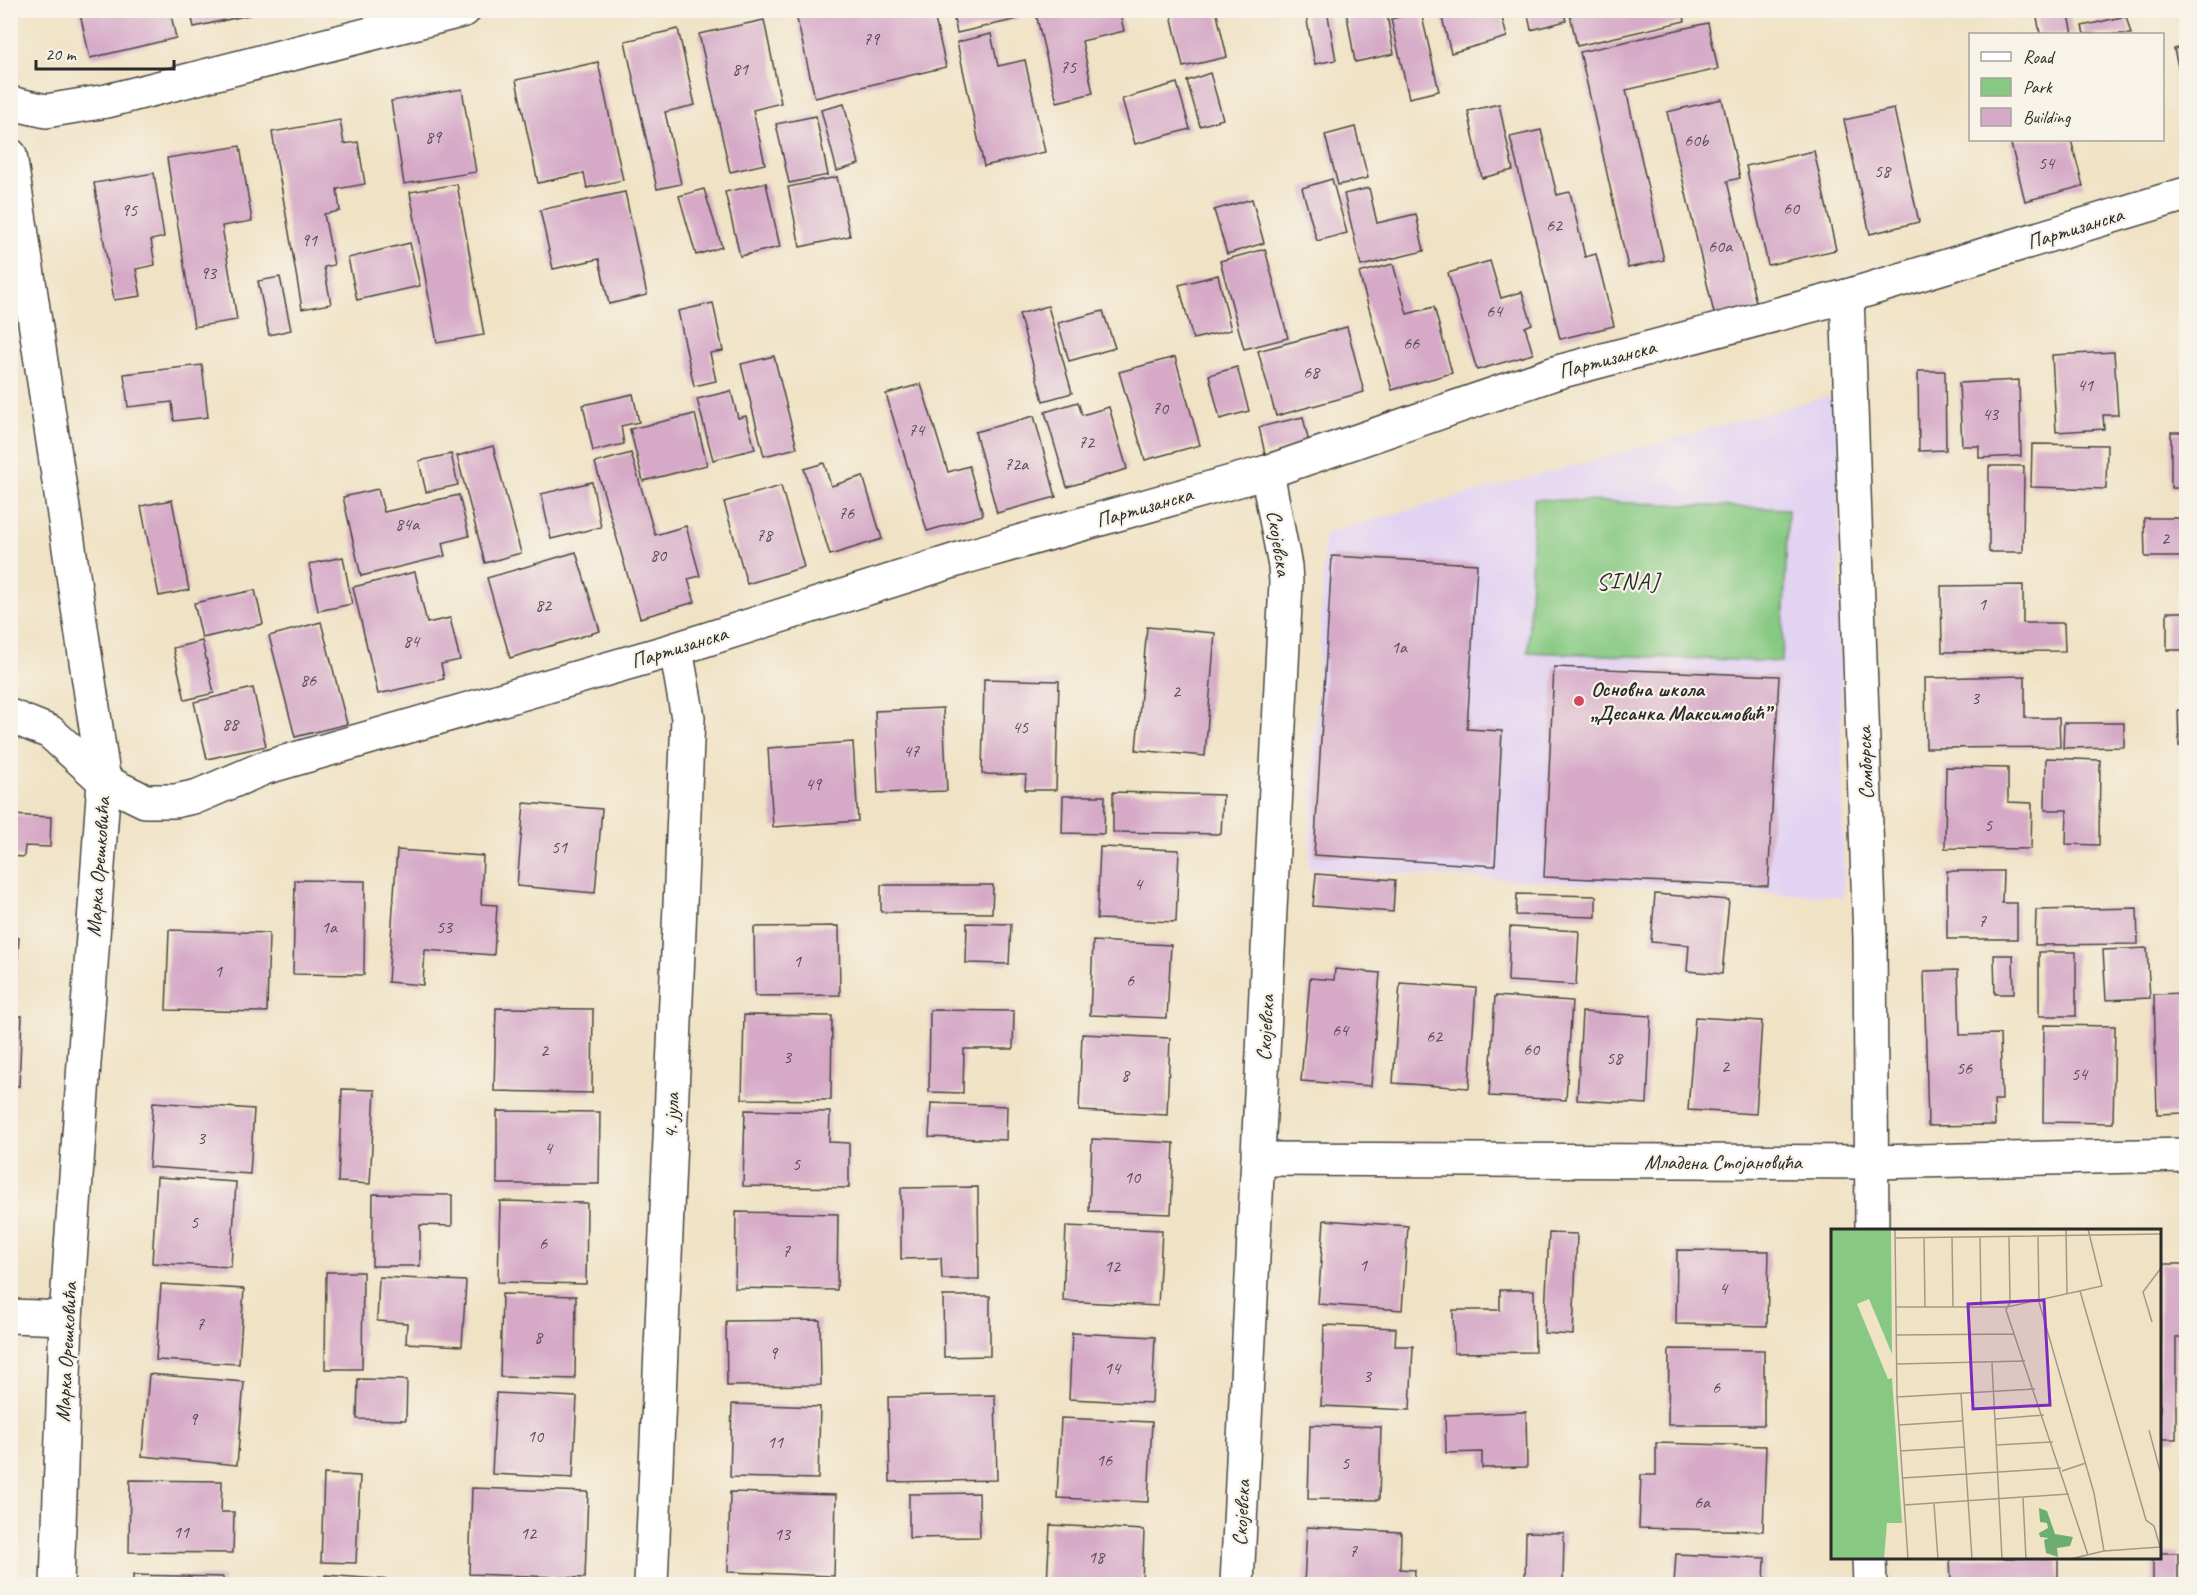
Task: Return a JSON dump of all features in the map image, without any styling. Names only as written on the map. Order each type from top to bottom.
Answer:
[{"type":"street","points":[[10,103],[46,111],[107,101],[464,10]]},
{"type":"street","name":"Марка Орешковића","points":[[10,155],[104,781],[66,1318],[57,1584]]},
{"type":"street","name":"Партизанска","points":[[10,716],[50,732],[104,781],[145,801],[175,801],[198,796],[264,768],[676,649],[969,556],[1267,472],[1558,372],[1847,296],[2187,194]]},
{"type":"street","name":"Сомборска","points":[[1847,296],[1870,938],[1872,1229]]},
{"type":"street","name":"Скојевска","points":[[1237,1584],[1286,583],[1285,566],[1267,472]]},
{"type":"street","name":"4. јула","points":[[651,1584],[688,718],[676,649]]},
{"type":"street","name":"Младена Стојановића","points":[[1259,1160],[1873,1162],[2187,1155]]},
{"type":"street","points":[[10,1316],[66,1318]]},
{"type":"street","points":[[1869,1559],[1870,1584]]},
{"type":"shaded area","name":"Основна школа „Десанка Максимовић”","points":[[1837,394],[1844,897],[1309,869],[1325,533]]},
{"type":"green space","points":[[1534,499],[1788,509],[1782,662],[1528,652]]},
{"type":"building","points":[[79,10],[170,10],[176,38],[90,58]]},
{"type":"building","points":[[190,10],[267,10],[267,11],[194,27]]},
{"type":"building","points":[[795,10],[933,10],[946,67],[815,98]]},
{"type":"building","points":[[952,10],[1016,10],[1018,19],[957,33]]},
{"type":"building","points":[[1035,10],[1119,10],[1124,31],[1082,41],[1093,93],[1057,102]]},
{"type":"building","points":[[1170,10],[1216,10],[1227,57],[1183,67]]},
{"type":"building","points":[[1305,10],[1327,10],[1336,60],[1315,64]]},
{"type":"building","points":[[1346,10],[1386,10],[1394,54],[1355,62]]},
{"type":"building","points":[[1468,10],[1500,10],[1507,37],[1451,53],[1442,18]]},
{"type":"building","points":[[1527,10],[1563,10],[1566,21],[1531,30]]},
{"type":"building","points":[[1569,10],[1683,10],[1685,21],[1577,46]]},
{"type":"building","points":[[2068,10],[2073,33],[2040,33],[2037,17]]},
{"type":"building","points":[[1421,12],[1439,91],[1409,98],[1391,19]]},
{"type":"building","points":[[2126,16],[2131,33],[2084,33],[2082,26]]},
{"type":"building","points":[[764,20],[781,103],[753,110],[765,164],[730,172],[699,34]]},
{"type":"building","points":[[1708,23],[1718,69],[1626,90],[1664,260],[1628,268],[1580,52]]},
{"type":"building","points":[[678,29],[695,105],[665,112],[681,184],[657,189],[625,41]]},
{"type":"building","points":[[991,34],[998,66],[1025,60],[1045,152],[984,166],[957,42]]},
{"type":"building","points":[[2186,46],[2186,102],[2174,49]]},
{"type":"building","points":[[598,62],[623,180],[587,188],[584,173],[538,183],[516,80]]},
{"type":"building","points":[[1210,73],[1223,119],[1200,126],[1187,81]]},
{"type":"building","points":[[1177,83],[1190,129],[1135,144],[1122,99]]},
{"type":"building","points":[[462,89],[476,172],[404,184],[391,101]]},
{"type":"building","points":[[1722,99],[1740,178],[1727,181],[1758,311],[1716,322],[1667,112]]},
{"type":"building","points":[[844,104],[859,164],[837,171],[821,110]]},
{"type":"building","points":[[1499,104],[1513,170],[1482,178],[1468,111]]},
{"type":"building","points":[[1894,109],[1919,222],[1870,234],[1844,120]]},
{"type":"building","points":[[816,116],[828,175],[789,183],[776,124]]},
{"type":"building","points":[[340,120],[344,144],[358,142],[365,184],[337,189],[340,211],[324,214],[334,265],[324,267],[331,304],[302,309],[272,132]]},
{"type":"building","points":[[1355,127],[1368,178],[1338,185],[1325,135]]},
{"type":"building","points":[[1541,130],[1557,195],[1570,192],[1585,257],[1596,254],[1614,326],[1560,339],[1510,137]]},
{"type":"building","points":[[2010,141],[2071,141],[2083,186],[2025,201]]},
{"type":"building","points":[[240,146],[252,221],[222,226],[237,320],[194,327],[167,158]]},
{"type":"building","points":[[1814,151],[1836,250],[1768,265],[1746,166]]},
{"type":"building","points":[[154,173],[164,237],[151,240],[155,265],[136,269],[141,296],[114,300],[94,183]]},
{"type":"building","points":[[837,177],[850,236],[800,247],[788,187]]},
{"type":"building","points":[[1332,179],[1347,233],[1317,241],[1302,188]]},
{"type":"building","points":[[766,183],[780,247],[740,256],[725,192]]},
{"type":"building","points":[[457,184],[484,335],[437,343],[410,192]]},
{"type":"building","points":[[1369,188],[1377,223],[1416,214],[1424,251],[1361,266],[1344,194]]},
{"type":"building","points":[[704,189],[722,247],[696,255],[679,196]]},
{"type":"building","points":[[625,192],[647,295],[609,304],[599,259],[553,269],[540,210]]},
{"type":"building","points":[[1252,199],[1264,243],[1227,254],[1214,210]]},
{"type":"building","points":[[410,243],[420,286],[357,300],[348,258]]},
{"type":"building","points":[[1265,249],[1288,338],[1244,349],[1220,261]]},
{"type":"building","points":[[1490,261],[1501,298],[1522,292],[1532,324],[1525,327],[1533,354],[1477,370],[1448,273]]},
{"type":"building","points":[[1393,264],[1407,314],[1434,307],[1452,373],[1392,390],[1359,273]]},
{"type":"building","points":[[1218,275],[1231,330],[1193,339],[1179,285]]},
{"type":"building","points":[[280,277],[291,330],[269,335],[258,281]]},
{"type":"building","points":[[713,303],[723,351],[710,353],[716,381],[694,386],[678,311]]},
{"type":"building","points":[[1048,306],[1072,393],[1043,401],[1019,314]]},
{"type":"building","points":[[1103,311],[1115,348],[1069,361],[1058,323]]},
{"type":"building","points":[[1347,327],[1364,392],[1276,416],[1258,351]]},
{"type":"building","points":[[2114,352],[2118,415],[2103,415],[2104,429],[2056,432],[2052,355]]},
{"type":"building","points":[[774,356],[797,448],[764,456],[741,364]]},
{"type":"building","points":[[1175,357],[1200,445],[1145,460],[1119,372]]},
{"type":"building","points":[[202,365],[208,417],[174,421],[172,402],[128,407],[124,374]]},
{"type":"building","points":[[1237,367],[1249,411],[1220,419],[1209,375]]},
{"type":"building","points":[[1918,371],[1945,371],[1946,450],[1919,451]]},
{"type":"building","points":[[2019,380],[2021,456],[1979,458],[1979,446],[1962,446],[1959,383]]},
{"type":"building","points":[[921,384],[948,472],[969,466],[983,515],[927,531],[886,394]]},
{"type":"building","points":[[731,391],[738,418],[746,416],[755,449],[713,460],[697,399]]},
{"type":"building","points":[[633,394],[639,422],[621,426],[624,444],[593,451],[583,405]]},
{"type":"building","points":[[1078,402],[1082,415],[1109,407],[1127,469],[1067,487],[1045,412]]},
{"type":"building","points":[[695,414],[707,465],[643,481],[630,429]]},
{"type":"building","points":[[1034,416],[1056,497],[997,513],[975,432]]},
{"type":"building","points":[[1303,417],[1309,443],[1265,454],[1259,427]]},
{"type":"building","points":[[2171,432],[2186,432],[2186,488],[2171,488]]},
{"type":"building","points":[[2032,444],[2107,445],[2106,489],[2031,487]]},
{"type":"building","points":[[493,446],[521,553],[485,563],[457,456]]},
{"type":"building","points":[[631,453],[655,535],[686,526],[700,576],[688,579],[695,602],[640,618],[595,463]]},
{"type":"building","points":[[451,454],[458,485],[426,492],[419,461]]},
{"type":"building","points":[[824,463],[831,486],[863,476],[882,539],[830,555],[804,469]]},
{"type":"building","points":[[1989,466],[2024,466],[2023,552],[1989,552]]},
{"type":"building","points":[[592,482],[601,527],[551,539],[541,494]]},
{"type":"building","points":[[781,486],[804,567],[747,584],[724,502]]},
{"type":"building","points":[[378,489],[384,512],[459,495],[469,536],[442,543],[445,556],[361,576],[343,497]]},
{"type":"building","points":[[172,500],[189,590],[159,596],[141,506]]},
{"type":"building","points":[[2144,518],[2186,518],[2186,557],[2145,557]]},
{"type":"building","points":[[576,552],[600,631],[510,658],[487,578]]},
{"type":"building","points":[[1332,556],[1477,564],[1467,729],[1502,731],[1495,866],[1314,855]]},
{"type":"building","points":[[343,557],[352,604],[318,611],[309,564]]},
{"type":"building","points":[[415,572],[427,623],[450,618],[460,660],[441,664],[444,679],[378,694],[353,587]]},
{"type":"building","points":[[2023,585],[2023,623],[2064,623],[2065,651],[1942,652],[1941,586]]},
{"type":"building","points":[[255,590],[263,624],[202,638],[194,603]]},
{"type":"building","points":[[2167,612],[2186,612],[2186,650],[2167,650]]},
{"type":"building","points":[[321,622],[347,724],[295,737],[269,636]]},
{"type":"building","points":[[1147,627],[1215,633],[1205,756],[1136,750]]},
{"type":"building","points":[[202,641],[214,693],[185,700],[173,648]]},
{"type":"building","points":[[1554,667],[1779,676],[1768,886],[1544,877]]},
{"type":"building","points":[[2025,676],[2025,718],[2059,718],[2060,747],[1926,748],[1925,678]]},
{"type":"building","points":[[984,679],[1059,681],[1056,790],[1025,790],[1026,775],[982,774]]},
{"type":"building","points":[[253,688],[266,746],[207,759],[194,702]]},
{"type":"building","points":[[943,708],[947,791],[878,793],[875,711]]},
{"type":"building","points":[[2178,710],[2186,710],[2186,746],[2179,746]]},
{"type":"building","points":[[2064,723],[2124,723],[2124,747],[2063,748]]},
{"type":"building","points":[[853,742],[858,821],[773,827],[768,748]]},
{"type":"building","points":[[2046,758],[2100,760],[2099,845],[2066,844],[2067,810],[2045,810]]},
{"type":"building","points":[[1946,767],[2008,768],[2008,802],[2032,803],[2031,849],[1945,848]]},
{"type":"building","points":[[1113,792],[1223,795],[1221,834],[1113,832]]},
{"type":"building","points":[[1063,796],[1105,796],[1104,834],[1062,833]]},
{"type":"building","points":[[524,803],[602,809],[595,893],[517,886]]},
{"type":"building","points":[[10,815],[51,817],[50,847],[25,846],[24,857],[10,856]]},
{"type":"building","points":[[1100,847],[1179,850],[1176,922],[1097,919]]},
{"type":"building","points":[[397,850],[483,856],[481,904],[497,905],[494,955],[425,950],[423,985],[388,982]]},
{"type":"building","points":[[1947,871],[2003,871],[2002,903],[2017,903],[2017,939],[1947,939]]},
{"type":"building","points":[[1316,874],[1395,880],[1393,912],[1313,906]]},
{"type":"building","points":[[295,880],[365,881],[364,975],[293,974]]},
{"type":"building","points":[[881,885],[993,885],[992,913],[881,912]]},
{"type":"building","points":[[1517,894],[1596,896],[1596,917],[1516,915]]},
{"type":"building","points":[[1655,894],[1729,900],[1722,974],[1687,971],[1689,945],[1651,942]]},
{"type":"building","points":[[2137,908],[2138,944],[2035,945],[2036,910]]},
{"type":"building","points":[[967,923],[1011,924],[1009,964],[966,963]]},
{"type":"building","points":[[839,926],[840,995],[755,996],[754,927]]},
{"type":"building","points":[[1510,927],[1579,931],[1576,985],[1508,981]]},
{"type":"building","points":[[169,930],[269,933],[267,1012],[166,1010]]},
{"type":"building","points":[[10,937],[19,938],[14,1008],[10,1008]]},
{"type":"building","points":[[1093,941],[1171,945],[1167,1018],[1090,1015]]},
{"type":"building","points":[[2147,948],[2150,998],[2106,1000],[2103,950]]},
{"type":"building","points":[[2039,952],[2076,952],[2076,1016],[2039,1016]]},
{"type":"building","points":[[1994,955],[2013,955],[2014,994],[1995,994]]},
{"type":"building","points":[[1335,969],[1380,973],[1371,1086],[1301,1081],[1310,978],[1334,980]]},
{"type":"building","points":[[1958,970],[1960,1035],[2000,1034],[2002,1100],[1994,1100],[1995,1125],[1928,1126],[1924,971]]},
{"type":"building","points":[[1400,983],[1476,988],[1469,1088],[1393,1083]]},
{"type":"building","points":[[2186,993],[2186,1113],[2157,1114],[2154,994]]},
{"type":"building","points":[[1495,996],[1572,1001],[1566,1100],[1489,1096]]},
{"type":"building","points":[[496,1008],[593,1009],[592,1093],[494,1091]]},
{"type":"building","points":[[930,1010],[1014,1011],[1013,1049],[964,1049],[963,1093],[929,1092]]},
{"type":"building","points":[[1582,1012],[1651,1016],[1647,1104],[1577,1100]]},
{"type":"building","points":[[744,1015],[832,1016],[831,1100],[742,1099]]},
{"type":"building","points":[[10,1016],[22,1016],[19,1086],[10,1086]]},
{"type":"building","points":[[1695,1017],[1762,1021],[1756,1114],[1688,1110]]},
{"type":"building","points":[[2044,1025],[2115,1026],[2113,1123],[2043,1122]]},
{"type":"building","points":[[1082,1034],[1170,1038],[1167,1115],[1079,1111]]},
{"type":"building","points":[[342,1089],[375,1090],[370,1184],[338,1182]]},
{"type":"building","points":[[153,1102],[254,1109],[250,1174],[149,1167]]},
{"type":"building","points":[[931,1103],[1007,1106],[1006,1140],[929,1137]]},
{"type":"building","points":[[745,1110],[830,1112],[829,1142],[849,1143],[849,1188],[743,1186]]},
{"type":"building","points":[[497,1111],[600,1112],[599,1184],[497,1184]]},
{"type":"building","points":[[1092,1139],[1174,1143],[1171,1214],[1089,1211]]},
{"type":"building","points":[[157,1177],[236,1182],[231,1267],[152,1263]]},
{"type":"building","points":[[978,1187],[979,1279],[942,1279],[941,1258],[901,1259],[901,1188]]},
{"type":"building","points":[[373,1194],[452,1195],[452,1226],[420,1225],[420,1266],[372,1266]]},
{"type":"building","points":[[500,1201],[587,1203],[586,1284],[498,1282]]},
{"type":"building","points":[[736,1212],[838,1214],[837,1290],[735,1288]]},
{"type":"building","points":[[1324,1220],[1408,1226],[1402,1310],[1318,1304]]},
{"type":"building","points":[[1066,1226],[1162,1230],[1158,1306],[1063,1301]]},
{"type":"building","points":[[1549,1233],[1577,1234],[1573,1335],[1544,1333]]},
{"type":"building","points":[[1677,1250],[1769,1251],[1767,1326],[1676,1324]]},
{"type":"building","points":[[2161,1264],[2186,1264],[2186,1338],[2176,1338],[2176,1439],[2161,1439]]},
{"type":"building","points":[[326,1272],[363,1272],[362,1369],[325,1369]]},
{"type":"building","points":[[379,1277],[466,1281],[462,1346],[406,1343],[407,1323],[377,1321]]},
{"type":"building","points":[[161,1284],[244,1289],[239,1364],[156,1360]]},
{"type":"building","points":[[1500,1290],[1534,1290],[1535,1352],[1454,1353],[1453,1310],[1500,1310]]},
{"type":"building","points":[[502,1294],[576,1296],[575,1379],[500,1377]]},
{"type":"building","points":[[943,1296],[990,1296],[990,1356],[944,1357]]},
{"type":"building","points":[[820,1320],[821,1385],[727,1386],[726,1321]]},
{"type":"building","points":[[1324,1325],[1396,1328],[1395,1346],[1413,1346],[1410,1410],[1321,1406]]},
{"type":"building","points":[[1072,1333],[1155,1337],[1152,1403],[1069,1399]]},
{"type":"building","points":[[1669,1349],[1764,1350],[1764,1425],[1668,1425]]},
{"type":"building","points":[[149,1374],[244,1382],[237,1465],[142,1456]]},
{"type":"building","points":[[358,1379],[407,1380],[406,1420],[357,1419]]},
{"type":"building","points":[[496,1393],[577,1397],[573,1478],[492,1474]]},
{"type":"building","points":[[995,1395],[997,1480],[890,1482],[888,1397]]},
{"type":"building","points":[[732,1404],[820,1407],[818,1479],[730,1477]]},
{"type":"building","points":[[1526,1412],[1527,1467],[1482,1468],[1482,1452],[1446,1453],[1445,1415]]},
{"type":"building","points":[[1061,1418],[1152,1422],[1148,1502],[1057,1498]]},
{"type":"building","points":[[1310,1425],[1381,1427],[1379,1500],[1308,1499]]},
{"type":"building","points":[[1656,1443],[1766,1446],[1763,1531],[1639,1528],[1641,1475],[1656,1475]]},
{"type":"building","points":[[324,1474],[360,1476],[356,1563],[321,1562]]},
{"type":"building","points":[[130,1480],[222,1481],[221,1512],[234,1512],[233,1553],[129,1552]]},
{"type":"building","points":[[472,1488],[588,1492],[585,1578],[469,1574]]},
{"type":"building","points":[[730,1492],[836,1495],[834,1576],[728,1572]]},
{"type":"building","points":[[979,1493],[980,1537],[909,1538],[909,1494]]},
{"type":"building","points":[[1050,1525],[1144,1530],[1142,1584],[1047,1584]]},
{"type":"building","points":[[1307,1527],[1401,1532],[1400,1569],[1415,1570],[1414,1584],[1304,1584]]},
{"type":"building","points":[[1526,1532],[1564,1533],[1563,1584],[1525,1584]]},
{"type":"building","points":[[2161,1553],[2178,1553],[2178,1584],[2153,1584],[2153,1559],[2161,1559]]},
{"type":"building","points":[[1676,1554],[1765,1558],[1764,1584],[1674,1584]]},
{"type":"building","points":[[1950,1559],[2058,1559],[2058,1584],[1951,1584]]},
{"type":"building","points":[[133,1575],[223,1577],[223,1584],[133,1584]]},
{"type":"building","points":[[325,1575],[404,1581],[404,1584],[325,1584]]},
{"type":"place","name":"Основна школа „Десанка Максимовић”","points":[[1579,701]]},
{"type":"district","name":"SINAJ","points":[[1628,581]]}]
